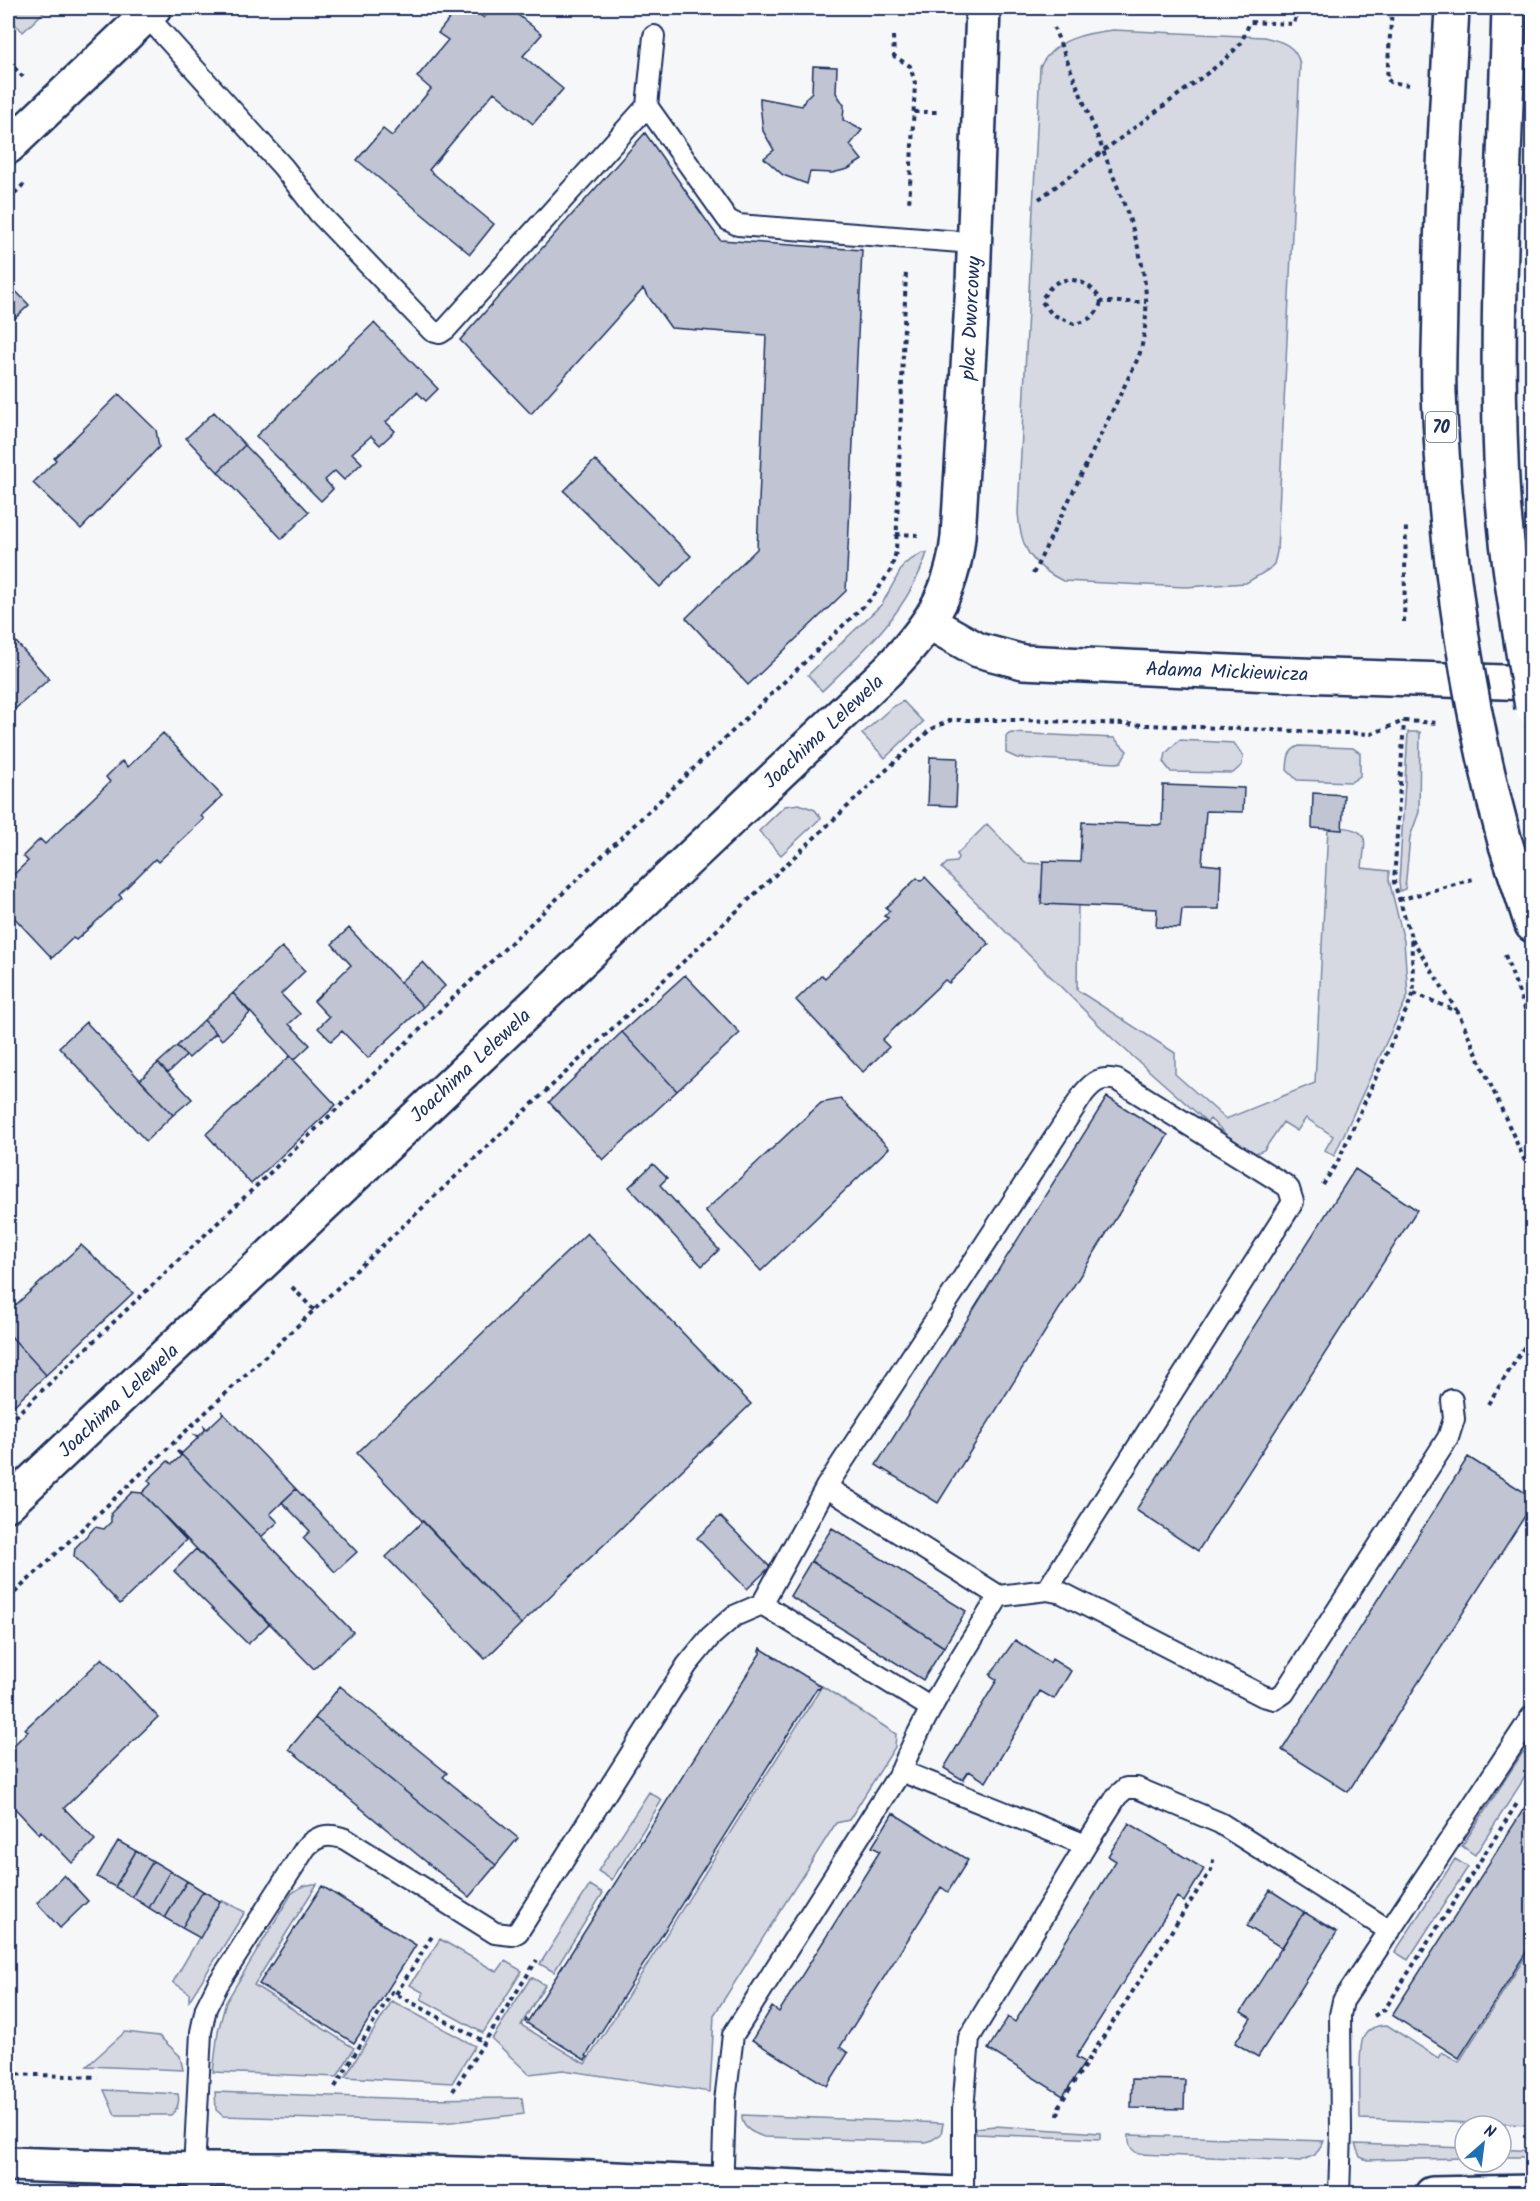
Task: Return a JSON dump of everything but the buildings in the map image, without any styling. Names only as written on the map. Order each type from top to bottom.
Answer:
[{"type":"street","name":"plac Dworcowy","points":[[930,623],[952,575],[956,554],[974,283],[983,8]]},
{"type":"street","name":"70","points":[[1452,8],[1441,221],[1439,380],[1448,542],[1466,666],[1489,784],[1505,842],[1533,925]]},
{"type":"street","points":[[1509,8],[1498,341],[1503,500],[1517,613],[1533,706]]},
{"type":"street","points":[[8,147],[150,11]]},
{"type":"street","name":"Adama Mickiewicza","points":[[930,623],[978,650],[1023,662],[1533,683]]},
{"type":"street","name":"Joachima Lelewela","points":[[8,1504],[887,671],[911,647],[930,623]]},
{"type":"street","points":[[8,2164],[197,2182],[327,2170],[722,2188],[958,2193]]},
{"type":"street","points":[[1432,2193],[1533,2192]]},
{"type":"lane","points":[[150,11],[284,167],[319,213],[432,331],[440,333],[647,106],[654,36]]},
{"type":"lane","points":[[647,106],[728,220],[738,225],[974,243]]},
{"type":"lane","points":[[197,2182],[201,2032],[206,2008],[218,1984],[306,1847],[314,1839],[324,1835],[335,1835],[345,1839],[495,1933],[512,1935],[518,1932],[687,1665],[710,1636],[734,1616],[762,1604],[826,1487],[1084,1093],[1099,1079],[1108,1078],[1117,1080],[1285,1185],[1289,1189],[1293,1202],[1047,1590]]},
{"type":"lane","points":[[826,1487],[999,1596],[1047,1590],[1062,1593],[1263,1696],[1275,1699],[1280,1697],[1448,1438],[1455,1419],[1452,1400]]},
{"type":"lane","points":[[722,2188],[725,2101],[733,2035],[901,1771],[914,1738],[999,1596]]},
{"type":"lane","points":[[762,1604],[931,1708]]},
{"type":"lane","points":[[1339,2193],[1340,2015],[1343,2001],[1533,1716]]},
{"type":"lane","points":[[901,1771],[1086,1845]]},
{"type":"lane","points":[[963,2193],[963,2110],[969,2038],[1086,1845],[1117,1796],[1126,1788],[1137,1788],[1220,1823],[1390,1931]]},
{"type":"path","points":[[1039,199],[1225,60],[1241,43],[1250,22],[1294,24],[1298,8]]},
{"type":"path","points":[[1033,574],[1139,356],[1144,339],[1146,302],[1145,274],[1129,216],[1054,28]]},
{"type":"path","points":[[8,1423],[873,597],[894,561],[914,112],[915,83],[910,66],[894,56],[893,36]]},
{"type":"path","points":[[914,112],[945,112]]},
{"type":"path","points":[[1069,280],[1087,285],[1099,296],[1101,302],[1092,317],[1074,324],[1052,314],[1042,300],[1054,283],[1069,280]]},
{"type":"path","points":[[1101,302],[1146,302]]},
{"type":"path","points":[[896,534],[924,535]]},
{"type":"path","points":[[8,1599],[882,774],[938,724],[959,720],[1023,720],[1371,734]]},
{"type":"path","points":[[1399,900],[1478,878]]},
{"type":"path","points":[[1411,937],[1458,1012],[1533,1177]]},
{"type":"path","points":[[1414,993],[1458,1012]]},
{"type":"path","points":[[291,1286],[314,1310]]},
{"type":"path","points":[[1488,1404],[1533,1335]]},
{"type":"path","points":[[1366,2020],[1385,2009],[1520,1798]]},
{"type":"path","points":[[1058,2116],[1059,2104],[1211,1870],[1220,1823]]},
{"type":"path","points":[[396,1994],[428,1940],[454,1907]]},
{"type":"path","points":[[453,2091],[537,1959]]},
{"type":"path","points":[[335,2087],[392,1992],[483,2041]]},
{"type":"path","points":[[8,2074],[98,2077]]},
{"type":"shaded area","points":[[8,8],[48,8],[23,32],[8,17]]},
{"type":"shaded area","points":[[1113,30],[1264,37],[1282,42],[1291,48],[1300,64],[1277,552],[1274,564],[1268,570],[1246,583],[1186,587],[1063,581],[1035,562],[1025,546],[1019,526],[1040,67],[1053,50],[1071,39]]},
{"type":"shaded area","points":[[922,553],[927,553],[919,574],[897,611],[869,645],[822,691],[808,675],[882,604],[904,564]]},
{"type":"shaded area","points":[[903,701],[923,722],[885,758],[862,734],[891,708]]},
{"type":"shaded area","points":[[1408,732],[1420,732],[1419,812],[1410,837],[1405,889],[1400,891],[1399,882]]},
{"type":"shaded area","points":[[1011,733],[1114,738],[1127,751],[1121,762],[1117,763],[1017,758],[1006,753],[1006,736]]},
{"type":"shaded area","points":[[1179,740],[1234,743],[1243,756],[1242,765],[1233,773],[1171,772],[1164,763],[1166,753]]},
{"type":"shaded area","points":[[1299,746],[1353,748],[1360,753],[1360,776],[1351,782],[1297,780],[1287,770],[1290,753]]},
{"type":"shaded area","points":[[799,804],[815,810],[821,818],[781,855],[759,831],[785,806]]},
{"type":"shaded area","points":[[987,824],[1025,863],[1043,864],[1078,905],[1077,990],[1175,1053],[1175,1074],[1226,1119],[1315,1083],[1328,828],[1342,830],[1341,827],[1358,831],[1365,845],[1362,868],[1389,871],[1389,880],[1404,941],[1408,995],[1334,1156],[1325,1150],[1333,1136],[1306,1118],[1297,1131],[1283,1122],[1264,1150],[1253,1154],[1220,1134],[1224,1132],[1210,1119],[1207,1122],[1113,1039],[942,868],[947,863],[956,862],[957,854]]},
{"type":"shaded area","points":[[822,1686],[896,1734],[895,1747],[849,1820],[836,1823],[714,2015],[710,2092],[563,2070],[529,2074],[492,2039],[531,1977],[545,1985],[521,2025],[585,2064]]},
{"type":"shaded area","points":[[1523,1752],[1532,1758],[1532,1766],[1475,1855],[1462,1846]]},
{"type":"shaded area","points":[[649,1792],[662,1800],[612,1880],[598,1871]]},
{"type":"shaded area","points":[[1455,1859],[1468,1867],[1408,1960],[1395,1952]]},
{"type":"shaded area","points":[[317,1884],[254,1985],[354,2048],[337,2077],[213,2072],[218,2031],[226,2002],[292,1893],[303,1886]]},
{"type":"shaded area","points":[[590,1885],[603,1893],[554,1972],[540,1964]]},
{"type":"shaded area","points":[[221,1900],[245,1912],[189,2001],[189,1993],[173,1982]]},
{"type":"shaded area","points":[[440,1939],[497,1972],[505,1961],[522,1971],[483,2033],[421,1999],[424,1993],[410,1985]]},
{"type":"shaded area","points":[[1532,1946],[1532,2125],[1513,2124],[1513,2114],[1453,2114],[1453,2122],[1360,2119],[1361,2044],[1370,2029],[1387,2025],[1438,2058],[1442,2052],[1459,2062]]},
{"type":"shaded area","points":[[392,2001],[475,2046],[452,2083],[345,2077]]},
{"type":"shaded area","points":[[125,2032],[159,2036],[180,2056],[183,2070],[87,2066]]},
{"type":"shaded area","points":[[104,2090],[178,2094],[179,2103],[171,2115],[115,2115]]},
{"type":"shaded area","points":[[215,2092],[415,2099],[522,2098],[524,2114],[442,2123],[223,2116],[216,2110]]},
{"type":"shaded area","points":[[742,2115],[943,2124],[941,2134],[925,2142],[764,2137],[746,2127]]},
{"type":"shaded area","points":[[995,2126],[1100,2133],[1100,2139],[976,2134],[976,2128]]},
{"type":"shaded area","points":[[1129,2135],[1324,2141],[1315,2155],[1301,2161],[1139,2154],[1131,2147]]},
{"type":"shaded area","points":[[1355,2144],[1453,2148],[1453,2158],[1367,2160],[1360,2157]]},
{"type":"shaded area","points":[[1513,2150],[1532,2151],[1532,2157],[1513,2157]]}]
